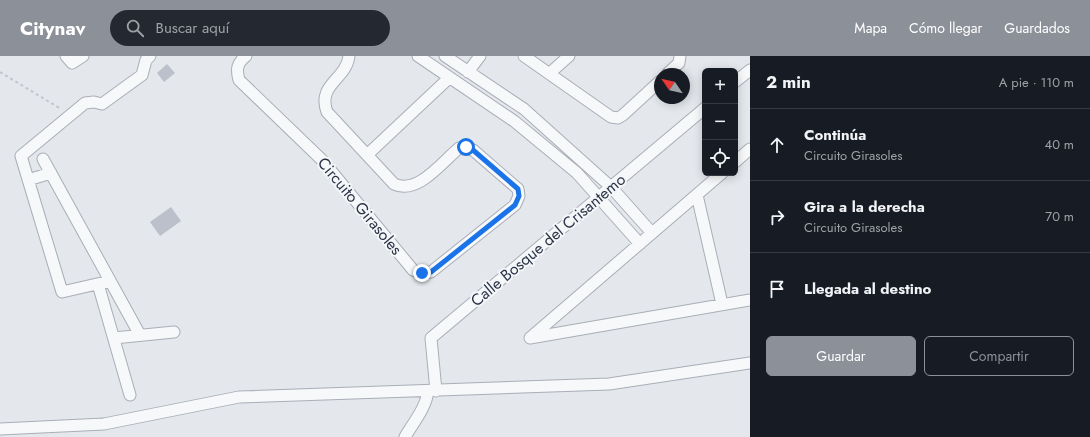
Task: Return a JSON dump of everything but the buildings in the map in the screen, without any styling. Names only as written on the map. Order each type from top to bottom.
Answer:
[{"type":"street","points":[[66,56],[72,63],[83,56]]},
{"type":"street","points":[[110,281],[62,292],[21,156],[85,103],[94,102],[102,104],[142,75],[146,60],[150,56]]},
{"type":"street","name":"Circuito Girasoles","points":[[246,56],[240,61],[236,71],[239,80],[322,160],[413,270],[422,273],[431,272],[515,205],[519,196],[518,189],[473,150],[466,147],[459,148],[426,176],[409,187],[401,187],[394,184],[327,112],[325,98],[328,88],[347,66],[349,56]]},
{"type":"street","points":[[418,56],[514,120],[577,173],[640,244]]},
{"type":"street","points":[[445,56],[524,109],[611,187],[652,233]]},
{"type":"street","points":[[468,72],[480,56]]},
{"type":"street","points":[[524,56],[612,117],[618,118],[623,115],[654,87]]},
{"type":"street","points":[[550,73],[569,56]]},
{"type":"street","points":[[674,68],[680,63],[680,56]]},
{"type":"street","points":[[738,80],[750,70]]},
{"type":"street","points":[[367,155],[449,78]]},
{"type":"street","points":[[514,120],[524,109]]},
{"type":"street","name":"Calle Bosque del Crisantemo","points":[[432,391],[431,338],[702,111]]},
{"type":"street","points":[[738,159],[750,149]]},
{"type":"street","points":[[43,159],[140,335]]},
{"type":"street","points":[[28,180],[51,173]]},
{"type":"street","points":[[719,176],[530,338],[750,300]]},
{"type":"street","points":[[697,195],[722,304]]},
{"type":"street","points":[[98,284],[130,396]]},
{"type":"street","points":[[114,338],[174,332]]},
{"type":"street","points":[[0,429],[104,424],[239,397],[609,384],[750,363]]},
{"type":"street","points":[[405,437],[432,391]]},
{"type":"path","points":[[0,72],[71,115]]},
{"type":"route","points":[[422,273],[431,272],[515,205],[519,196],[518,189],[473,150],[466,147]]}]
